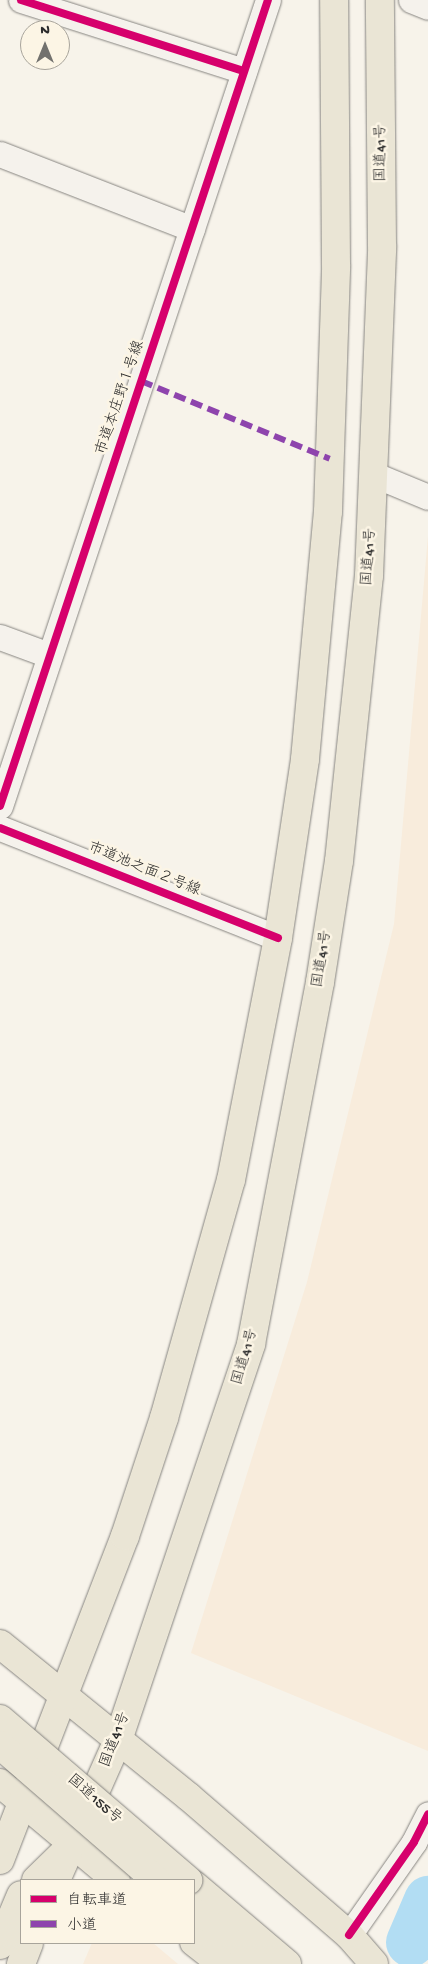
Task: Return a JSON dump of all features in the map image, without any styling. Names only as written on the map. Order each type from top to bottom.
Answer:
[{"type":"highway","points":[[0,1860],[25,1805],[125,1536],[206,1275],[233,1171],[278,938],[306,750],[328,512],[336,265],[334,0]]},
{"type":"highway","name":"国道41号","points":[[56,1879],[118,1740],[251,1344],[272,1242],[339,861],[361,678],[375,476],[382,246],[380,0]]},
{"type":"highway","points":[[0,1644],[118,1740],[349,1935],[374,1964]]},
{"type":"highway","name":"国道155号","points":[[0,1719],[187,1879]]},
{"type":"highway","name":"国道155号","points":[[0,1745],[155,1879]]},
{"type":"highway","points":[[0,1783],[71,1846],[115,1879]]},
{"type":"highway","points":[[37,1879],[71,1846]]},
{"type":"highway","points":[[195,1886],[287,1964]]},
{"type":"highway","points":[[0,1945],[20,1896]]},
{"type":"highway","points":[[195,1913],[256,1964]]},
{"type":"highway","points":[[195,1943],[222,1964]]},
{"type":"highway","points":[[21,1964],[29,1944]]},
{"type":"street","points":[[22,0],[244,71]]},
{"type":"street","name":"市道本庄野１号線","points":[[0,806],[268,0]]},
{"type":"street","points":[[411,0],[428,7]]},
{"type":"street","points":[[0,154],[192,229]]},
{"type":"street","points":[[375,476],[428,498]]},
{"type":"street","points":[[0,637],[49,655]]},
{"type":"street","name":"市道池之面２号線","points":[[0,828],[278,938]]},
{"type":"street","points":[[349,1935],[414,1842],[428,1814]]},
{"type":"shaded area","points":[[428,536],[428,1751],[191,1653],[307,1282],[394,924]]},
{"type":"shaded area","points":[[92,1944],[154,1944],[178,1964],[83,1964]]},
{"type":"waterway","points":[[410,1942],[428,1900]]},
{"type":"marked path","points":[[141,381],[330,459]]},
{"type":"cycle path","points":[[21,0],[244,71]]},
{"type":"cycle path","points":[[0,806],[268,0]]},
{"type":"cycle path","points":[[0,828],[278,938]]},
{"type":"cycle path","points":[[349,1935],[414,1842],[428,1814]]}]
